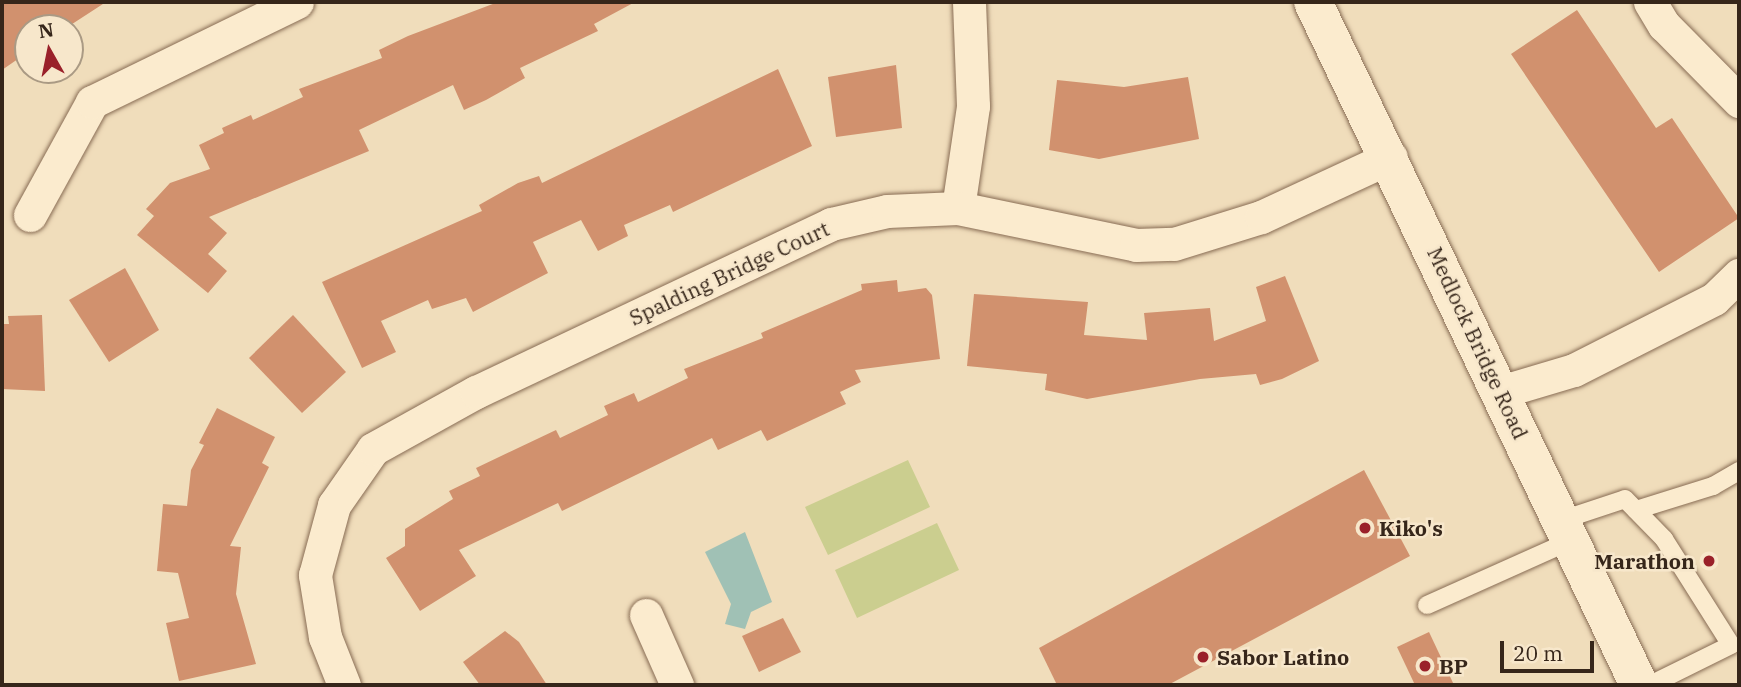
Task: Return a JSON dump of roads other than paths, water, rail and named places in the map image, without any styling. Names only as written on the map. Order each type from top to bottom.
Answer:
[{"type":"main road","name":"Medlock Bridge Road","points":[[1313,2],[1391,157],[1639,685]]},
{"type":"street","points":[[30,215],[93,102],[296,2]]},
{"type":"street","points":[[958,208],[974,106],[969,2]]},
{"type":"street","points":[[1650,2],[1664,25],[1739,102]]},
{"type":"street","name":"Spalding Bridge Court","points":[[344,685],[325,637],[314,575],[334,505],[373,449],[476,392],[831,224],[887,211],[958,208],[1136,245],[1174,244],[1261,217],[1391,157]]},
{"type":"street","points":[[1500,391],[1574,370],[1714,299],[1739,275]]},
{"type":"street","points":[[646,615],[677,685]]},
{"type":"lane","points":[[1636,510],[1713,486],[1739,471]]},
{"type":"lane","points":[[1427,605],[1626,499],[1664,540],[1731,645],[1650,685]]},
{"type":"water","points":[[745,532],[772,602],[751,612],[745,629],[725,624],[731,604],[705,552]]},
{"type":"place","name":"Kiko's","points":[[1365,528]]},
{"type":"place","name":"Marathon","points":[[1709,561]]},
{"type":"place","name":"Sabor Latino","points":[[1203,657]]},
{"type":"place","name":"BP","points":[[1425,666]]}]
